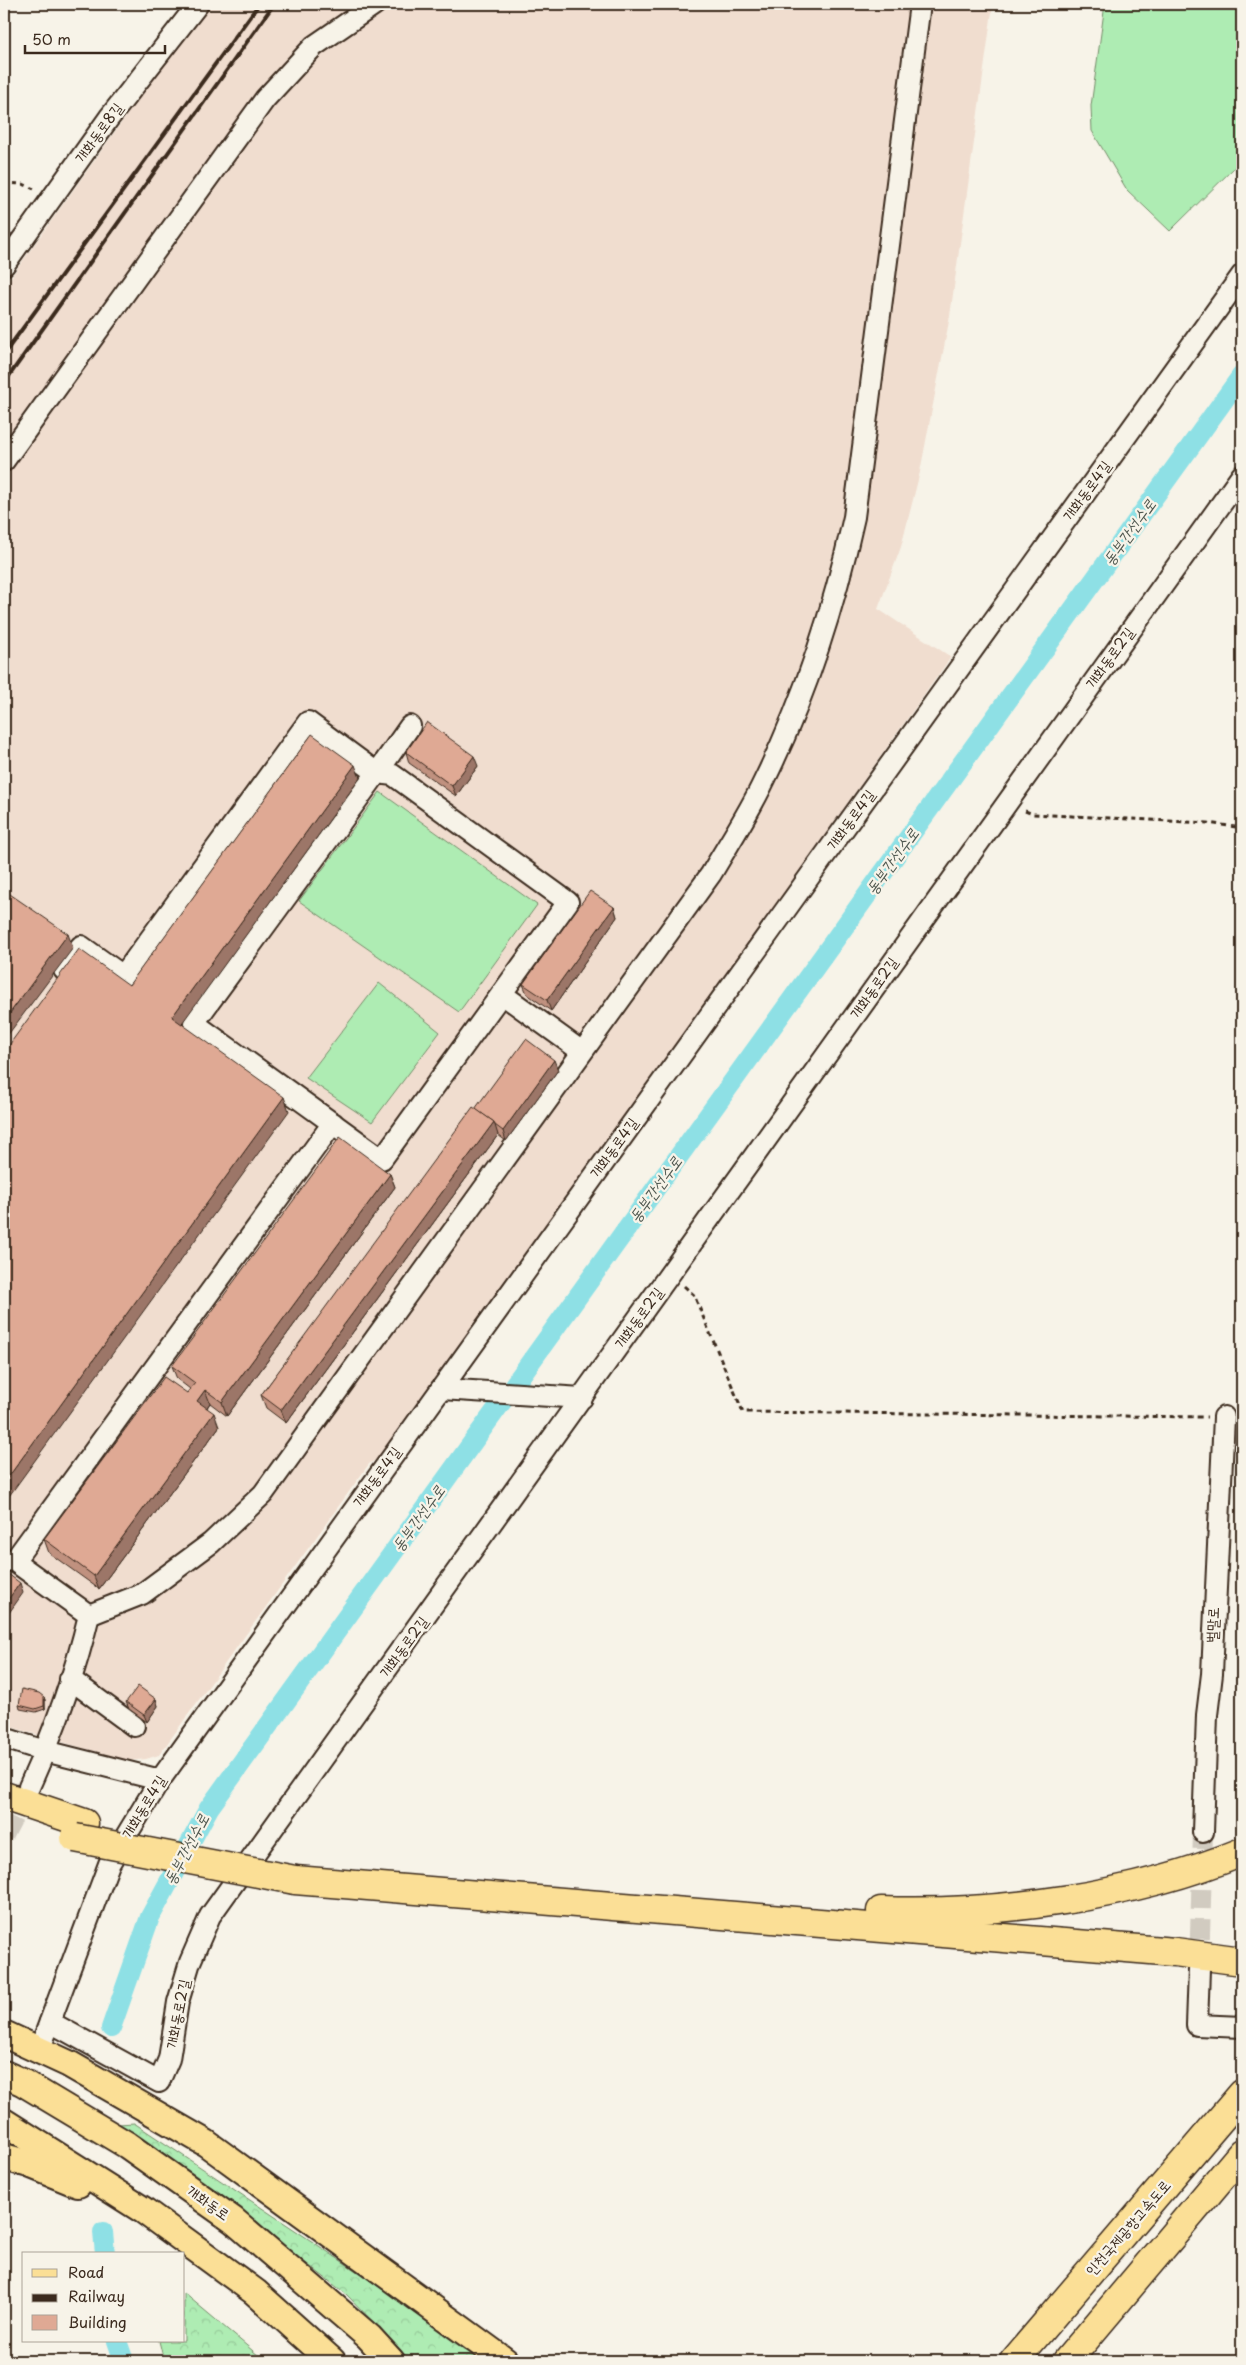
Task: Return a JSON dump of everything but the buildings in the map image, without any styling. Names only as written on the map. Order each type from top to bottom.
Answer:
[{"type":"highway","points":[[4,1796],[80,1830]]},
{"type":"highway","points":[[4,1816],[299,1873],[1175,1952],[1242,1961]]},
{"type":"highway","points":[[299,1873],[845,1910],[964,1912],[1051,1902],[1139,1885],[1242,1852]]},
{"type":"highway","name":"인천국제공항고속도로","points":[[1014,2361],[1242,2094]]},
{"type":"highway","points":[[1067,2361],[1242,2154]]},
{"type":"main road","points":[[4,2034],[69,2064],[206,2143],[505,2361]]},
{"type":"main road","name":"개화동로","points":[[4,2074],[22,2082],[127,2146],[233,2220],[369,2337],[391,2361]]},
{"type":"main road","points":[[4,2122],[143,2210],[255,2292],[332,2361]]},
{"type":"main road","points":[[4,2157],[29,2164],[143,2210]]},
{"type":"street","name":"개화동로8길","points":[[4,265],[109,118],[198,4]]},
{"type":"street","points":[[4,461],[265,99],[314,46],[375,4]]},
{"type":"street","points":[[89,1615],[142,1594],[212,1543],[263,1494],[711,874],[765,780],[820,644],[843,565],[854,518],[920,4]]},
{"type":"street","name":"개화동로4길","points":[[39,2050],[109,1864],[160,1780],[1242,275]]},
{"type":"street","name":"개화동로2길","points":[[50,2022],[159,2082],[169,2059],[182,1986],[210,1916],[573,1398],[670,1274],[1242,475]]},
{"type":"street","points":[[54,984],[74,941],[123,976],[308,722],[377,773],[393,775],[568,902],[382,1158],[194,1023],[377,773],[410,726]]},
{"type":"street","points":[[502,994],[581,1052]]},
{"type":"street","points":[[89,1615],[9,1560],[333,1123]]},
{"type":"street","points":[[441,1389],[573,1398]]},
{"type":"street","name":"벌말로","points":[[1203,1832],[1207,1715],[1212,1674],[1217,1528],[1224,1417]]},
{"type":"street","points":[[29,1787],[45,1751],[70,1680],[89,1615]]},
{"type":"street","points":[[70,1680],[134,1726]]},
{"type":"street","points":[[4,1738],[45,1751],[160,1780]]},
{"type":"street","points":[[1199,1969],[1197,2025],[1242,2027]]},
{"type":"path","points":[[4,183],[23,184],[52,197]]},
{"type":"path","points":[[1006,803],[1033,814],[1208,822],[1242,828]]},
{"type":"path","points":[[670,1274],[694,1295],[743,1412],[1224,1417]]},
{"type":"shaded area","points":[[206,4],[993,4],[950,316],[920,472],[901,547],[878,609],[951,657],[389,1451],[369,1464],[159,1755],[146,1759],[127,1761],[4,1725],[4,287]]},
{"type":"green space","points":[[1105,4],[1242,4],[1242,160],[1170,231],[1127,190],[1092,131],[1091,106]]},
{"type":"green space","points":[[380,792],[537,905],[459,1012],[299,901]]},
{"type":"green space","points":[[379,983],[440,1032],[372,1122],[306,1078]]},
{"type":"green space","points":[[134,2123],[346,2264],[487,2361],[411,2361],[346,2294],[181,2167],[118,2124]]},
{"type":"green space","points":[[185,2294],[265,2361],[164,2361],[159,2342],[185,2342]]},
{"type":"waterway","name":"동부간선수로","points":[[111,2028],[150,1917],[209,1808],[1242,375]]},
{"type":"waterway","name":"동부간선수로","points":[[103,2232],[105,2252]]},
{"type":"waterway","name":"동부간선수로","points":[[117,2342],[124,2361]]},
{"type":"tunnel","points":[[4,1835],[27,1790]]},
{"type":"tunnel","points":[[1199,1969],[1203,1832]]},
{"type":"railway","points":[[4,354],[259,4]]},
{"type":"railway","points":[[4,383],[274,4]]}]
